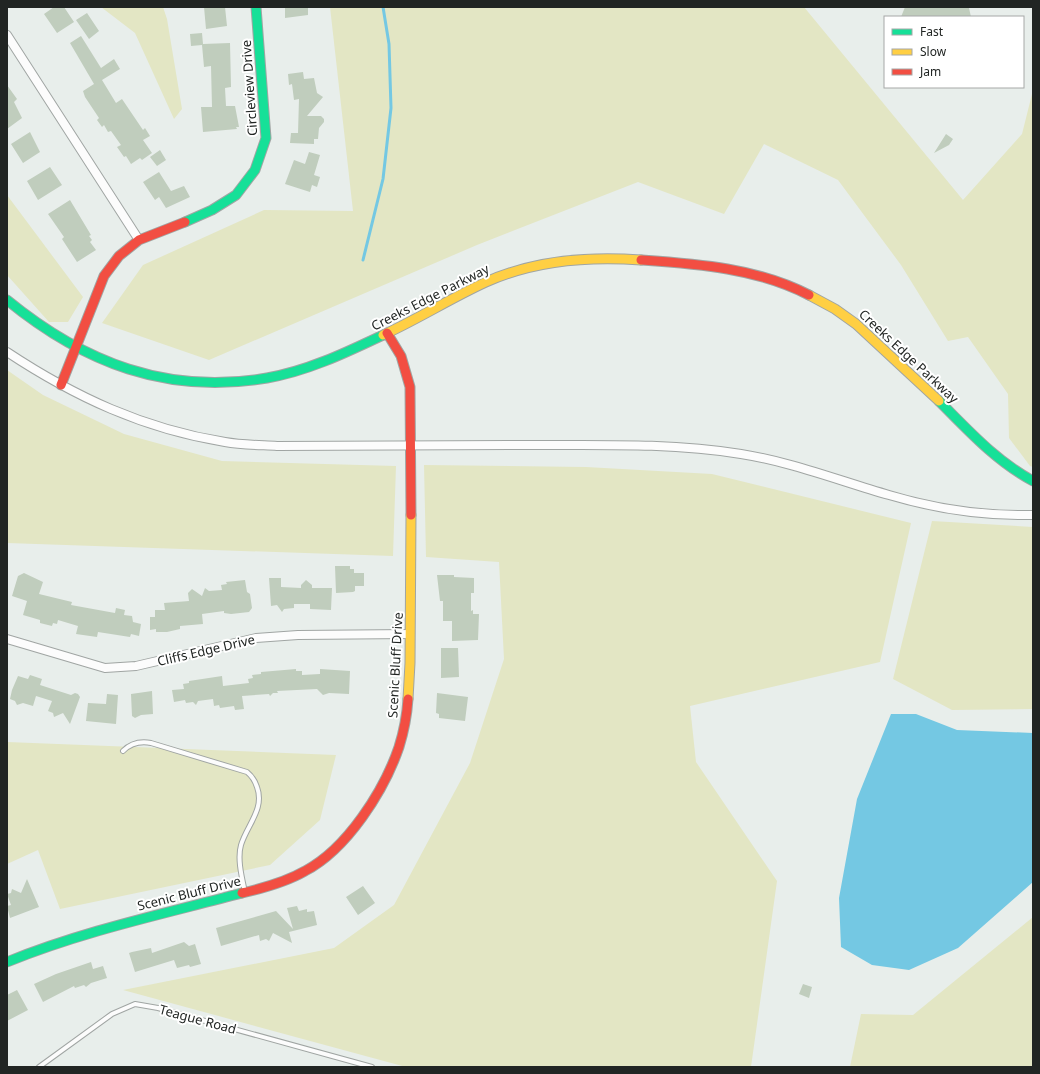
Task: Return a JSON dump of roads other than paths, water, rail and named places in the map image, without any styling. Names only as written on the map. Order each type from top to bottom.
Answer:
[{"type":"street","name":"Circleview Drive","points":[[61,385],[104,276],[119,256],[139,240],[212,210],[236,194],[255,170],[266,138],[256,7]]},
{"type":"street","points":[[7,35],[139,240]]},
{"type":"street","name":"Creeks Edge Parkway","points":[[7,300],[26,318],[75,348],[108,364],[135,373],[169,380],[199,382],[235,381],[267,378],[305,368],[339,356],[388,333],[484,282],[520,269],[554,261],[592,258],[628,258],[728,269],[759,274],[791,286],[824,303],[853,321],[988,450],[1014,471],[1033,481]]},
{"type":"street","name":"Scenic Bluff Drive","points":[[7,962],[43,947],[119,924],[264,888],[308,870],[330,854],[354,827],[375,797],[394,759],[404,732],[408,705],[410,634],[410,387],[402,356],[388,333]]},
{"type":"street","points":[[7,352],[61,385],[93,402],[136,420],[188,435],[227,443],[277,446],[617,445],[692,448],[743,454],[777,462],[816,472],[891,496],[947,508],[983,514],[1033,515]]},
{"type":"street","name":"Cliffs Edge Drive","points":[[7,639],[105,668],[136,666],[256,638],[298,635],[410,634]]},
{"type":"lane","points":[[123,751],[129,745],[142,742],[151,743],[247,772],[252,775],[260,796],[259,807],[240,846],[241,872],[245,892]]},
{"type":"lane","name":"Teague Road","points":[[38,1067],[112,1014],[135,1004],[158,1008],[372,1067]]},
{"type":"water","points":[[891,714],[916,714],[957,730],[1033,733],[1033,882],[958,948],[909,970],[872,965],[841,947],[839,898],[857,799]]},
{"type":"waterway","points":[[363,260],[383,179],[391,108],[389,44],[383,7]]}]
